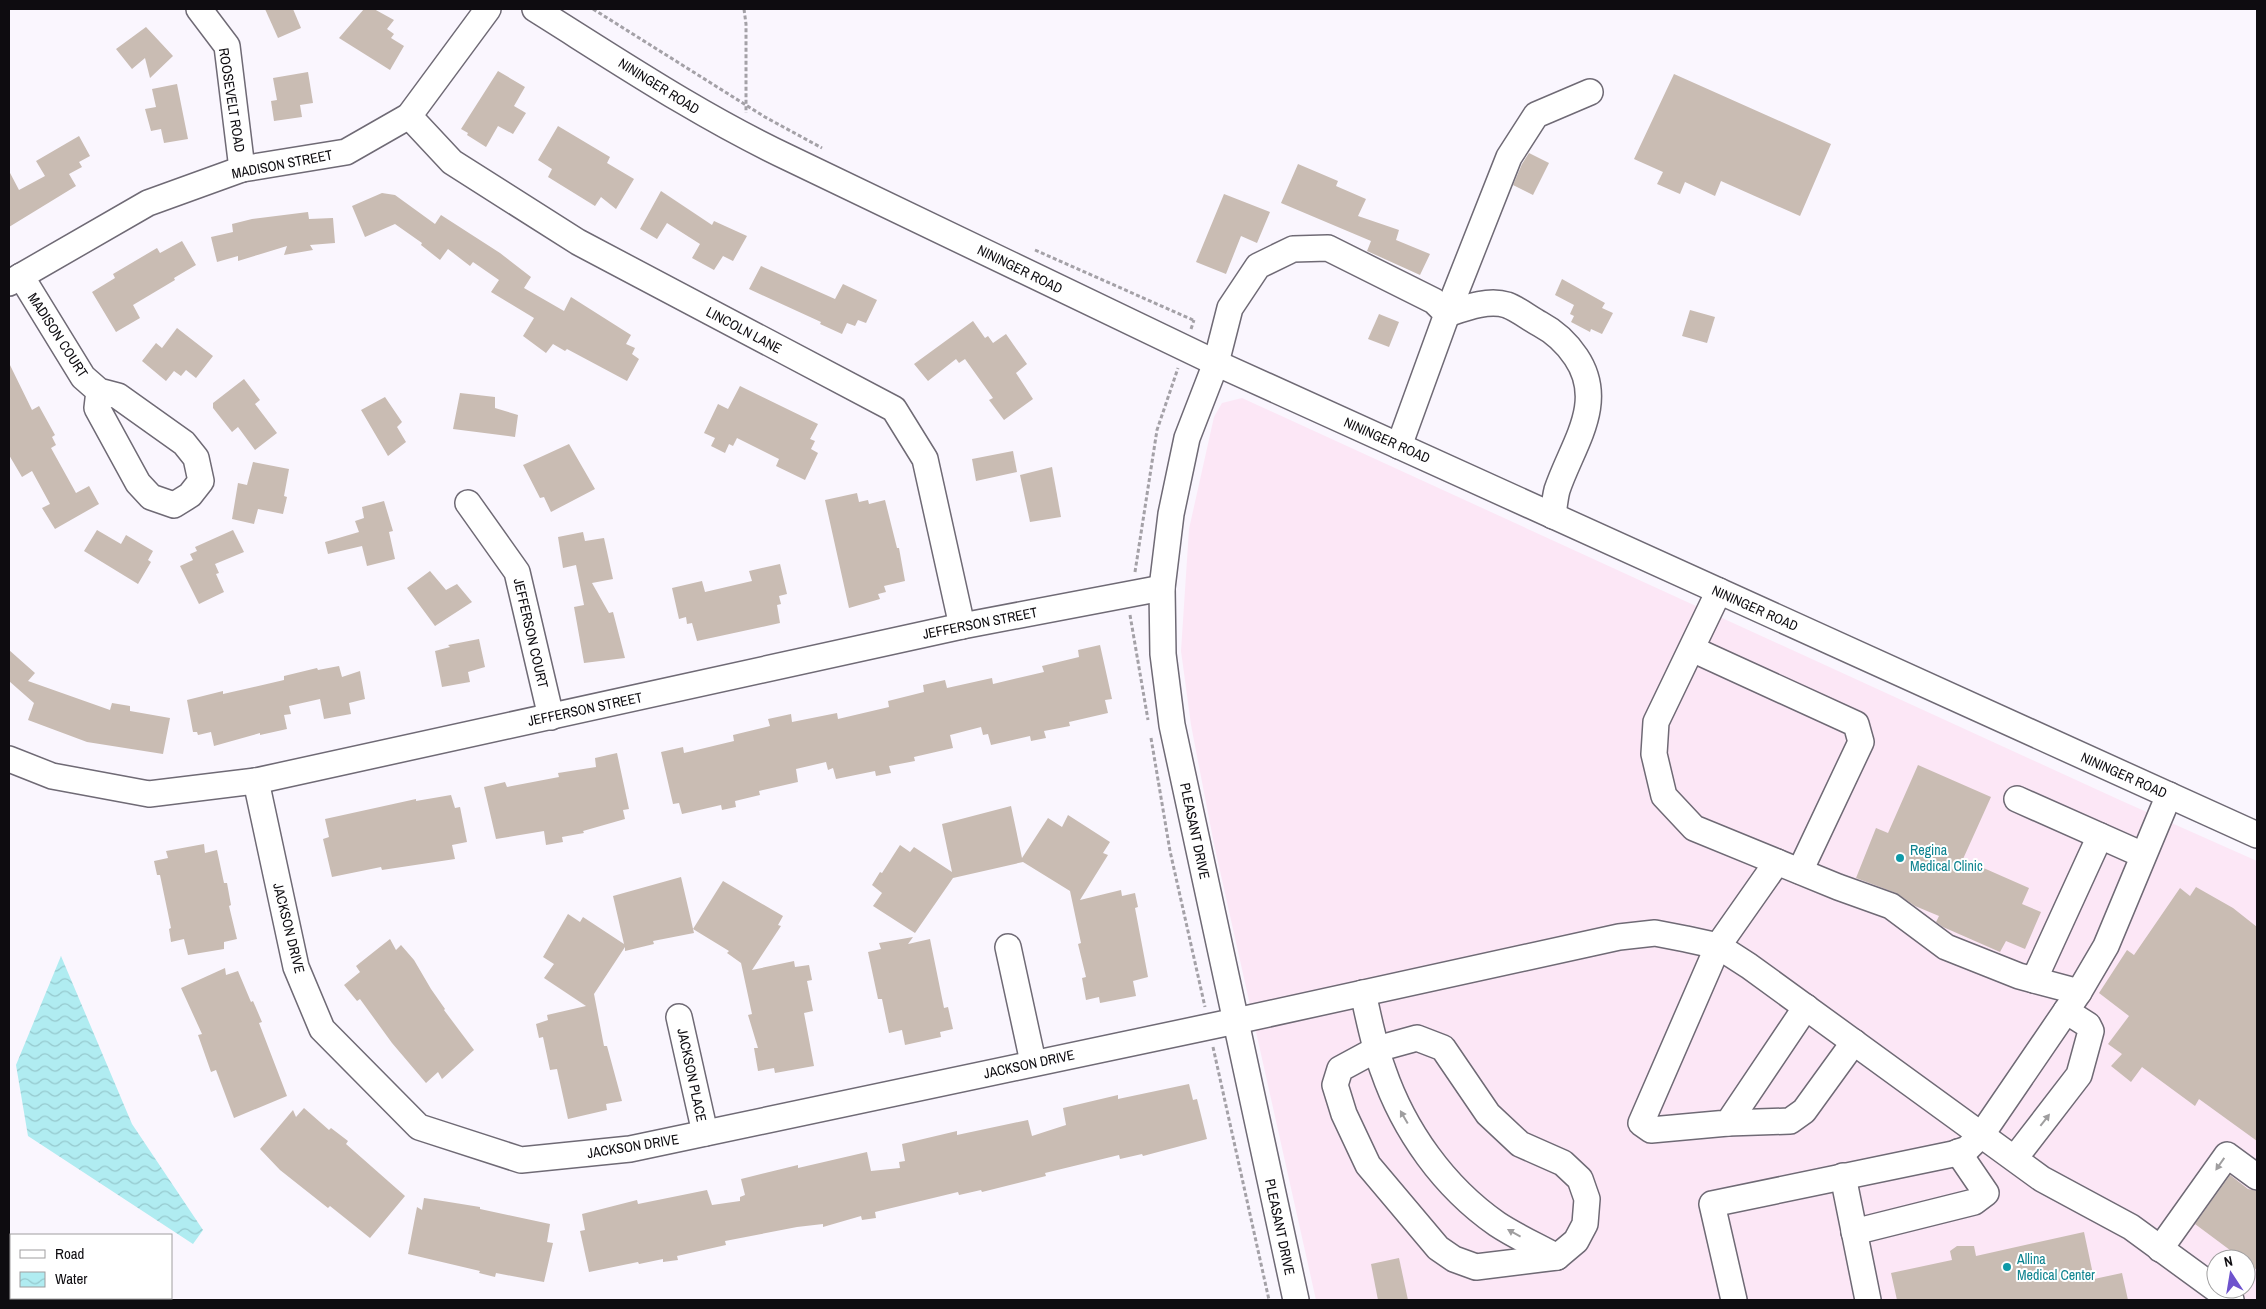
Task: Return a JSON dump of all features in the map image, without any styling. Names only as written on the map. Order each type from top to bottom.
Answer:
[{"type":"street","name":"ROOSEVELT ROAD","points":[[199,9],[227,46],[242,169]]},
{"type":"street","name":"MADISON STREET","points":[[15,280],[148,203],[242,169],[346,152],[409,116],[488,9]]},
{"type":"street","name":"NININGER ROAD","points":[[535,9],[742,136],[1185,348],[2257,835]]},
{"type":"street","points":[[1399,446],[1447,314],[1510,156],[1536,115],[1590,92]]},
{"type":"street","name":"LINCOLN LANE","points":[[409,116],[452,162],[578,242],[894,409],[925,459],[962,626]]},
{"type":"street","name":"PLEASANT DRIVE","points":[[1296,1300],[1172,725],[1163,654],[1162,588],[1171,514],[1187,438],[1216,362],[1230,308],[1258,266],[1293,249],[1328,248],[1434,301],[1447,314]]},
{"type":"street","name":"MADISON COURT","points":[[15,280],[83,377],[99,391],[118,396],[184,443],[196,458],[201,481],[190,495],[174,504],[151,497],[138,483],[97,408],[99,391]]},
{"type":"street","points":[[1447,314],[1480,304],[1506,304],[1553,331],[1570,348],[1583,368],[1590,400],[1572,457],[1556,492],[1553,516]]},
{"type":"street","name":"JEFFERSON COURT","points":[[468,503],[517,572],[550,717]]},
{"type":"street","name":"JEFFERSON STREET","points":[[9,759],[52,776],[149,794],[256,781],[962,626],[1162,588]]},
{"type":"street","points":[[1719,591],[1656,722],[1654,754],[1664,796],[1694,828],[1891,906],[1946,947],[2034,980],[2073,1002],[2092,1031],[2080,1075],[2015,1158]]},
{"type":"street","points":[[1692,649],[1856,724],[1861,742],[1800,871]]},
{"type":"street","name":"JACKSON DRIVE","points":[[256,781],[296,967],[322,1029],[419,1127],[521,1160],[630,1149],[1034,1062],[1236,1021],[1619,937],[1655,934],[1718,946]]},
{"type":"street","points":[[1734,1300],[1712,1204],[1958,1152],[1966,1149],[1982,1134],[2073,1002],[2106,946],[2169,795]]},
{"type":"street","points":[[2017,799],[2143,855]]},
{"type":"street","points":[[2034,980],[2100,836]]},
{"type":"street","points":[[1777,862],[1718,946],[1641,1123],[1651,1130],[1728,1123],[1790,1121],[1804,1111],[1854,1042]]},
{"type":"street","points":[[1008,946],[1034,1062]]},
{"type":"street","points":[[1718,946],[1806,1007],[2042,1179],[2131,1227],[2231,1300]]},
{"type":"street","points":[[1363,993],[1383,1070],[1400,1110],[1424,1151],[1455,1189],[1497,1224],[1557,1257]]},
{"type":"street","points":[[1728,1123],[1806,1007]]},
{"type":"street","name":"JACKSON PLACE","points":[[680,1017],[705,1133]]},
{"type":"street","points":[[1417,1038],[1443,1048],[1488,1114],[1520,1144],[1563,1163],[1580,1179],[1587,1199],[1585,1224],[1576,1241],[1557,1257],[1476,1267],[1454,1260],[1438,1248],[1368,1165],[1341,1104],[1335,1085],[1340,1069],[1377,1049],[1417,1038]]},
{"type":"street","points":[[1854,1232],[1974,1202],[1986,1193],[1958,1152]]},
{"type":"street","points":[[2160,1248],[2226,1155],[2257,1177]]},
{"type":"street","points":[[1843,1176],[1868,1300]]},
{"type":"path","points":[[593,9],[747,106],[746,24],[744,9]]},
{"type":"path","points":[[1157,430],[1194,320]]},
{"type":"path","points":[[1249,1206],[1269,1300]]},
{"type":"shaded area","points":[[1242,398],[2257,861],[2257,1300],[1316,1300],[1214,844],[1191,725],[1181,651],[1189,529],[1214,417],[1222,403]]},
{"type":"water","points":[[61,956],[132,1124],[203,1230],[193,1244],[28,1136],[16,1065]]},
{"type":"building","points":[[265,9],[293,9],[301,28],[278,38]]},
{"type":"building","points":[[364,9],[374,9],[394,20],[387,29],[394,34],[391,38],[404,46],[390,70],[339,38]]},
{"type":"building","points":[[146,27],[173,56],[150,78],[145,58],[132,69],[116,49]]},
{"type":"building","points":[[498,71],[525,87],[514,106],[526,113],[513,134],[498,126],[486,147],[461,129]]},
{"type":"building","points":[[308,72],[313,103],[300,105],[302,117],[274,121],[271,101],[277,100],[273,78]]},
{"type":"building","points":[[1674,74],[1831,144],[1800,216],[1721,181],[1715,196],[1685,182],[1680,194],[1657,184],[1663,172],[1634,159]]},
{"type":"building","points":[[177,84],[188,139],[164,143],[161,129],[151,131],[145,109],[156,107],[152,89]]},
{"type":"building","points":[[558,126],[610,157],[607,163],[634,179],[616,209],[601,197],[595,206],[548,177],[552,169],[538,160]]},
{"type":"building","points":[[79,136],[90,156],[79,162],[82,167],[69,174],[76,186],[9,227],[9,171],[19,190],[45,176],[36,161]]},
{"type":"building","points":[[1529,153],[1549,163],[1533,195],[1513,185]]},
{"type":"building","points":[[1298,164],[1338,181],[1336,186],[1366,199],[1358,216],[1399,230],[1396,240],[1430,254],[1420,275],[1367,251],[1371,241],[1281,203]]},
{"type":"building","points":[[661,191],[712,225],[714,221],[747,236],[733,261],[723,256],[714,270],[692,258],[700,244],[667,223],[657,239],[640,229]]},
{"type":"building","points":[[382,193],[395,195],[435,224],[441,215],[500,253],[531,277],[524,288],[564,311],[571,297],[631,335],[626,344],[635,348],[632,354],[639,359],[627,381],[567,349],[565,351],[553,344],[546,353],[523,336],[534,318],[491,292],[499,280],[473,262],[470,266],[448,249],[440,260],[421,245],[422,243],[395,224],[365,237],[352,206]]},
{"type":"building","points":[[1224,194],[1270,212],[1257,243],[1241,236],[1226,274],[1196,262]]},
{"type":"building","points":[[308,212],[309,219],[333,218],[335,243],[310,245],[313,250],[284,255],[287,246],[238,261],[238,256],[217,262],[211,237],[233,232],[232,224],[252,219]]},
{"type":"building","points":[[182,241],[196,265],[133,305],[140,318],[116,332],[92,292],[115,278],[113,274],[157,248],[160,253]]},
{"type":"building","points":[[761,266],[835,299],[843,284],[877,300],[866,323],[858,320],[855,326],[847,323],[842,334],[820,324],[821,322],[749,289]]},
{"type":"building","points":[[1562,279],[1605,303],[1602,308],[1613,313],[1602,334],[1591,329],[1590,332],[1571,322],[1574,316],[1570,314],[1574,305],[1555,295]]},
{"type":"building","points":[[1690,310],[1715,317],[1707,343],[1682,336]]},
{"type":"building","points":[[1379,314],[1399,322],[1389,347],[1368,339]]},
{"type":"building","points":[[973,321],[985,338],[988,336],[993,343],[1006,334],[1027,364],[1016,373],[1033,399],[1004,420],[989,400],[993,398],[965,359],[959,363],[956,359],[928,381],[914,364]]},
{"type":"building","points":[[177,328],[213,356],[196,378],[186,370],[181,376],[174,371],[166,381],[142,361],[156,343],[162,348]]},
{"type":"building","points":[[9,363],[32,410],[39,406],[55,435],[52,437],[56,445],[51,448],[76,493],[89,486],[99,504],[55,529],[42,508],[50,504],[32,471],[22,477],[9,455]]},
{"type":"building","points":[[244,379],[260,400],[255,404],[277,433],[255,450],[238,427],[232,432],[213,408],[213,403]]},
{"type":"building","points":[[740,386],[818,424],[810,439],[815,441],[811,449],[818,453],[805,480],[776,466],[779,459],[737,438],[733,446],[729,444],[725,453],[711,446],[715,438],[704,433],[718,404],[728,409]]},
{"type":"building","points":[[460,393],[495,397],[495,408],[518,415],[515,437],[453,429]]},
{"type":"building","points":[[385,397],[402,422],[397,427],[406,442],[388,456],[361,410]]},
{"type":"building","points":[[569,444],[595,489],[551,512],[544,497],[540,498],[523,465]]},
{"type":"building","points":[[1013,451],[1017,472],[976,481],[972,459]]},
{"type":"building","points":[[253,462],[289,469],[284,496],[287,497],[283,514],[258,509],[254,524],[232,519],[238,483],[247,485]]},
{"type":"building","points":[[1052,467],[1061,517],[1030,522],[1020,475]]},
{"type":"building","points":[[857,493],[859,502],[868,500],[869,504],[885,500],[897,548],[899,548],[905,581],[884,586],[886,592],[878,594],[880,599],[849,608],[825,500]]},
{"type":"building","points":[[384,501],[393,531],[389,532],[395,559],[367,566],[362,546],[328,554],[325,542],[359,532],[355,521],[364,518],[362,507]]},
{"type":"building","points":[[97,530],[121,544],[126,535],[153,551],[148,560],[151,562],[138,584],[84,551]]},
{"type":"building","points":[[233,530],[244,552],[215,564],[219,573],[216,574],[224,592],[199,604],[180,566],[193,560],[190,554],[197,551],[195,547]]},
{"type":"building","points":[[583,532],[585,541],[604,538],[613,579],[592,583],[609,613],[613,612],[625,658],[584,663],[574,607],[584,605],[576,565],[563,568],[558,537]]},
{"type":"building","points":[[780,564],[787,594],[779,596],[781,604],[777,605],[780,623],[697,641],[692,623],[687,624],[686,617],[679,619],[672,588],[702,581],[705,592],[752,581],[749,571]]},
{"type":"building","points":[[430,571],[446,590],[457,584],[472,602],[435,626],[407,588]]},
{"type":"building","points":[[479,639],[485,667],[468,672],[470,682],[442,687],[435,651],[450,647],[448,645]]},
{"type":"building","points":[[1100,645],[1112,699],[1105,700],[1108,713],[1069,722],[1070,726],[1044,731],[1046,738],[1031,741],[1030,736],[991,745],[988,734],[983,735],[981,727],[950,735],[953,748],[914,757],[915,761],[889,766],[891,773],[876,776],[875,771],[836,779],[833,768],[828,770],[826,762],[796,769],[798,782],[759,791],[760,795],[735,801],[736,807],[722,810],[721,805],[682,814],[679,803],[673,804],[661,752],[683,747],[684,753],[734,741],[733,735],[770,726],[768,719],[791,714],[792,722],[837,713],[838,719],[889,707],[888,701],[924,692],[923,685],[945,680],[947,688],[992,678],[993,684],[1044,672],[1042,666],[1079,657],[1078,650]]},
{"type":"building","points":[[9,650],[35,673],[28,681],[110,710],[112,703],[130,706],[130,711],[170,718],[163,754],[87,742],[28,720],[34,703],[9,681]]},
{"type":"building","points":[[339,666],[342,677],[360,671],[365,699],[349,703],[351,714],[324,719],[320,699],[289,706],[291,714],[284,715],[287,729],[260,735],[260,733],[214,746],[211,732],[198,735],[197,732],[193,732],[187,700],[223,691],[223,694],[284,680],[284,676],[317,668],[318,670]]},
{"type":"building","points":[[617,753],[629,809],[623,810],[625,819],[583,831],[584,833],[562,837],[563,842],[546,845],[544,831],[496,839],[484,787],[505,782],[507,787],[559,777],[558,773],[596,767],[595,758]]},
{"type":"building","name":"Regina Medical Clinic","points":[[1918,765],[1991,797],[1963,859],[2029,888],[2022,904],[2041,912],[2025,949],[2006,941],[2000,952],[1943,927],[1936,922],[1939,916],[1915,906],[1896,893],[1856,878],[1876,828],[1888,833]]},
{"type":"building","points":[[451,795],[455,808],[460,807],[467,842],[452,845],[455,859],[382,870],[381,867],[332,877],[323,839],[329,837],[325,819],[416,799],[416,801]]},
{"type":"building","points":[[1011,806],[1022,858],[1048,818],[1062,827],[1068,815],[1110,842],[1103,853],[1108,855],[1080,900],[1121,890],[1122,896],[1135,893],[1138,907],[1135,908],[1148,977],[1133,981],[1136,996],[1100,1003],[1099,997],[1086,1000],[1082,978],[1086,977],[1078,944],[1081,943],[1070,891],[1023,862],[953,878],[915,933],[873,906],[882,893],[872,885],[900,845],[910,852],[914,847],[952,872],[942,824]]},
{"type":"building","points":[[204,844],[205,853],[217,850],[224,883],[227,883],[231,905],[229,906],[237,939],[224,942],[224,949],[188,955],[184,939],[171,942],[169,929],[171,928],[160,875],[157,875],[154,861],[168,858],[166,851]]},
{"type":"building","points":[[681,877],[694,933],[653,941],[654,944],[625,951],[625,947],[594,994],[604,1046],[607,1046],[622,1101],[606,1104],[607,1110],[568,1119],[557,1069],[550,1070],[543,1037],[539,1038],[536,1024],[548,1020],[547,1015],[586,1006],[544,978],[554,964],[543,957],[568,914],[580,922],[583,917],[624,944],[613,896]]},
{"type":"building","points":[[723,881],[783,916],[778,925],[781,926],[752,970],[794,961],[795,967],[809,965],[812,980],[807,981],[813,1011],[804,1013],[814,1066],[775,1073],[774,1068],[758,1071],[754,1048],[758,1048],[748,1015],[752,1014],[741,963],[727,953],[729,951],[693,929]]},
{"type":"building","points":[[2196,887],[2233,908],[2257,927],[2257,1141],[2199,1099],[2195,1106],[2142,1067],[2131,1082],[2111,1066],[2122,1054],[2108,1044],[2129,1016],[2099,993],[2127,950],[2134,955],[2180,888],[2190,896]]},
{"type":"building","points":[[913,937],[908,944],[930,939],[944,1008],[948,1007],[953,1029],[940,1032],[941,1037],[905,1045],[902,1030],[889,1033],[882,999],[878,999],[868,952],[881,949],[879,943]]},
{"type":"building","points":[[390,939],[396,950],[401,945],[414,960],[444,1010],[474,1050],[442,1079],[438,1072],[426,1083],[392,1043],[360,999],[357,1001],[344,985],[360,972],[356,966]]},
{"type":"building","points":[[225,968],[226,975],[238,971],[251,1002],[253,1001],[262,1022],[259,1023],[287,1096],[234,1118],[216,1070],[211,1072],[198,1035],[202,1034],[181,988]]},
{"type":"building","points":[[1189,1084],[1193,1100],[1197,1099],[1207,1139],[1143,1156],[1142,1154],[1120,1159],[1119,1155],[1045,1173],[1046,1176],[982,1192],[981,1190],[959,1195],[958,1192],[875,1212],[876,1218],[862,1220],[861,1216],[823,1227],[823,1224],[797,1227],[725,1241],[726,1245],[677,1256],[678,1260],[663,1262],[663,1259],[639,1264],[638,1262],[589,1272],[580,1231],[585,1230],[582,1214],[637,1200],[638,1204],[707,1190],[712,1205],[740,1201],[740,1197],[745,1195],[741,1179],[798,1165],[798,1168],[867,1152],[871,1171],[900,1168],[899,1162],[905,1161],[902,1144],[957,1131],[957,1135],[1028,1120],[1032,1136],[1066,1125],[1063,1108],[1118,1095],[1118,1099]]},
{"type":"building","points":[[304,1108],[329,1130],[331,1128],[348,1141],[346,1144],[405,1196],[370,1238],[280,1170],[260,1149],[293,1110],[296,1117]]},
{"type":"building","points":[[2230,1175],[2248,1189],[2257,1191],[2257,1270],[2256,1249],[2229,1249],[2195,1224]]},
{"type":"building","points":[[424,1198],[480,1207],[480,1209],[550,1224],[547,1242],[553,1243],[544,1282],[496,1273],[495,1277],[479,1273],[480,1271],[408,1254],[417,1207],[422,1210]]},
{"type":"building","name":"Allina Medical Center","points":[[2084,1232],[2094,1279],[2122,1273],[2128,1300],[1897,1300],[1891,1273],[1952,1260],[1950,1251],[1957,1246],[1974,1246],[1976,1256]]},
{"type":"building","points":[[1399,1258],[1408,1300],[1378,1300],[1371,1264]]},
{"type":"place","name":"Regina Medical Clinic","points":[[1900,858]]},
{"type":"place","name":"Allina Medical Center","points":[[2007,1267]]}]
